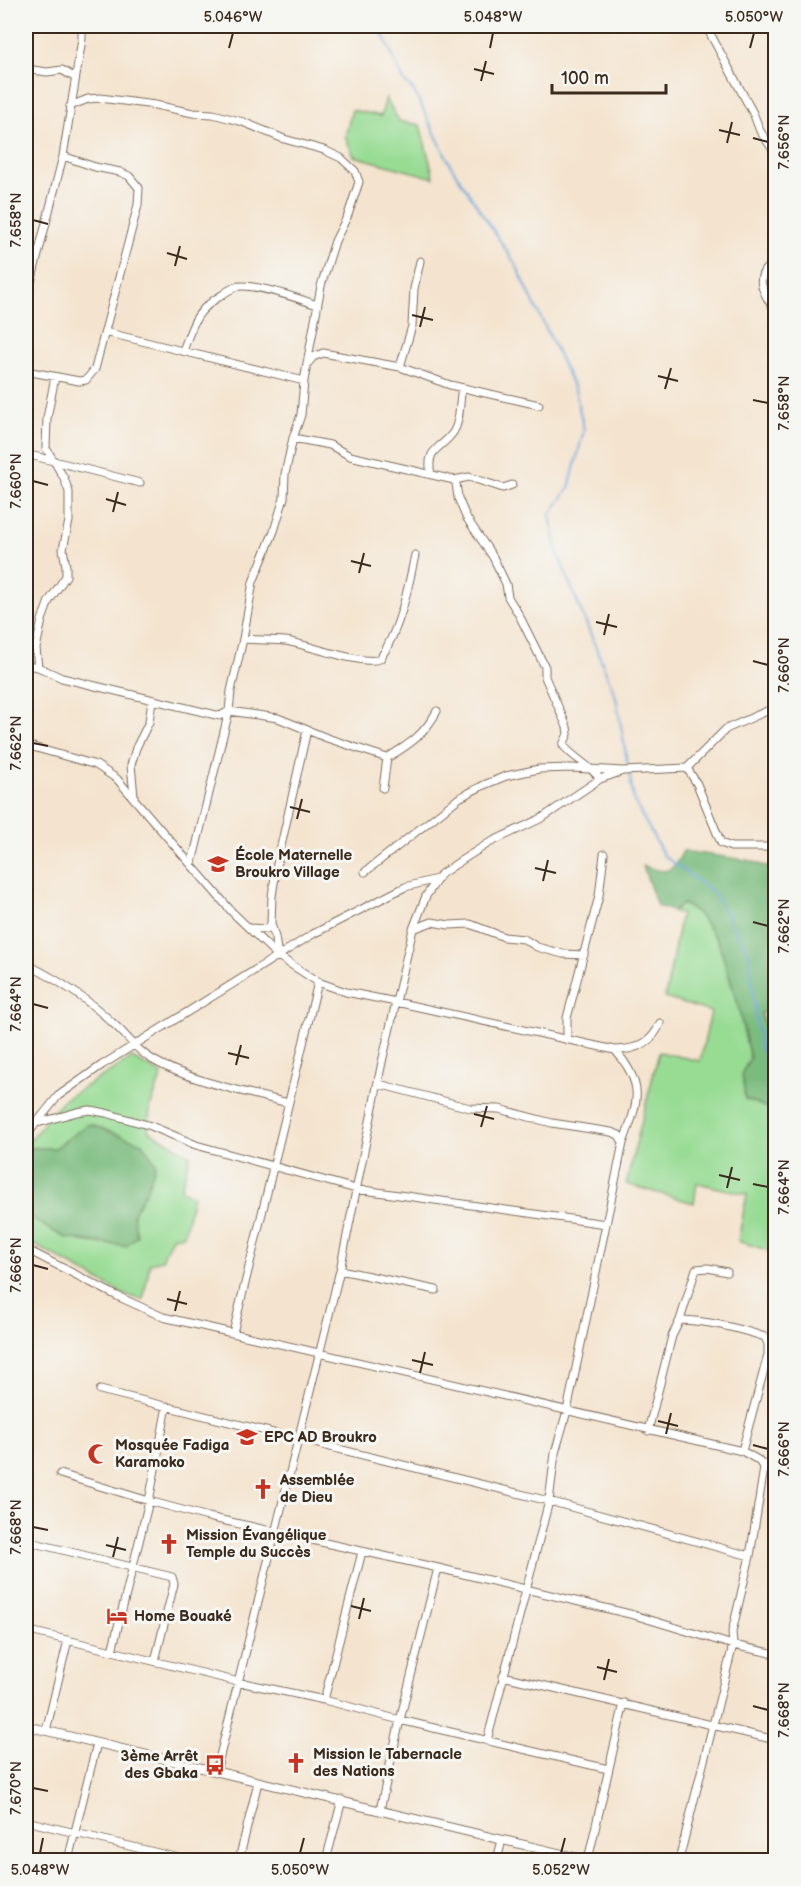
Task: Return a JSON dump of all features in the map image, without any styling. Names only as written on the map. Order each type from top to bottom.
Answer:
[{"type":"street","points":[[26,302],[63,156],[82,39],[82,26]]},
{"type":"street","points":[[706,26],[760,130],[776,154]]},
{"type":"street","points":[[26,69],[47,72],[62,70],[75,77]]},
{"type":"street","points":[[70,106],[88,99],[100,98],[155,105],[193,113],[213,114],[243,122],[284,139],[324,150],[341,158],[355,171],[359,182],[348,216],[335,241],[321,286],[304,381],[301,414],[293,438],[284,484],[284,498],[274,531],[253,582],[229,711],[192,863]]},
{"type":"street","points":[[26,371],[79,381],[86,380],[95,369],[138,205],[139,188],[129,176],[63,156]]},
{"type":"street","points":[[400,367],[412,326],[414,290],[420,261]]},
{"type":"street","points":[[776,261],[769,265],[762,274],[760,282],[761,288],[776,312]]},
{"type":"street","points":[[183,351],[191,327],[207,304],[236,286],[272,291],[317,305]]},
{"type":"street","points":[[105,332],[304,381]]},
{"type":"street","points":[[307,365],[313,357],[323,353],[400,367],[462,388],[539,405]]},
{"type":"street","points":[[38,667],[36,648],[42,620],[49,601],[66,576],[63,549],[69,521],[69,492],[64,478],[46,448],[45,435],[55,377]]},
{"type":"street","points":[[431,474],[429,463],[431,455],[454,430],[458,420],[462,388]]},
{"type":"street","points":[[293,438],[330,446],[350,456],[454,480],[469,477],[503,488],[512,485]]},
{"type":"street","points":[[26,454],[54,463],[140,483]]},
{"type":"street","points":[[454,480],[466,517],[493,557],[506,584],[508,597],[545,668],[545,677],[567,727],[568,734],[563,745],[568,752],[591,768],[600,779]]},
{"type":"street","points":[[243,639],[284,641],[360,660],[380,659],[408,590],[415,555]]},
{"type":"street","points":[[26,665],[38,667],[62,678],[220,716],[229,711],[278,718],[387,758],[414,742],[430,725],[437,711]]},
{"type":"street","points":[[134,797],[131,765],[136,748],[149,722],[152,700]]},
{"type":"street","points":[[365,872],[459,798],[506,776],[539,769],[591,768],[623,771],[687,768],[726,729],[776,707]]},
{"type":"street","points":[[278,956],[271,924],[272,896],[307,730]]},
{"type":"street","points":[[26,745],[96,765],[117,779],[232,912],[278,956],[318,982],[346,992],[615,1050],[632,1050],[639,1046],[657,1032],[660,1023]]},
{"type":"street","points":[[383,788],[387,758]]},
{"type":"street","points":[[687,768],[697,784],[721,843],[731,847],[776,847]]},
{"type":"street","points":[[216,1772],[340,1270],[382,1062],[413,929],[426,896],[441,874],[462,860],[489,843],[542,818],[600,779],[623,771]]},
{"type":"street","points":[[567,1040],[567,1017],[599,896],[604,854]]},
{"type":"street","points":[[26,1136],[58,1096],[95,1069],[314,934],[405,887],[437,879]]},
{"type":"street","points":[[413,929],[432,922],[449,925],[471,924],[504,937],[524,939],[537,947],[563,954],[584,955]]},
{"type":"street","points":[[249,928],[267,929],[271,924]]},
{"type":"street","points":[[26,964],[83,997],[118,1028],[133,1046],[152,1059],[170,1068],[288,1103]]},
{"type":"street","points":[[233,1333],[318,982]]},
{"type":"street","points":[[487,1741],[549,1501],[555,1454],[567,1411],[623,1143],[633,1114],[636,1090],[629,1067],[615,1050]]},
{"type":"street","points":[[379,1084],[470,1108],[499,1109],[552,1124],[611,1132],[619,1135],[623,1143]]},
{"type":"street","points":[[34,1124],[76,1112],[96,1111],[151,1126],[196,1145],[356,1189],[606,1224]]},
{"type":"street","points":[[26,1249],[163,1317],[742,1451],[762,1464],[776,1465]]},
{"type":"street","points":[[648,1431],[672,1335],[680,1320],[696,1269],[727,1272]]},
{"type":"street","points":[[340,1270],[436,1290]]},
{"type":"street","points":[[680,1320],[704,1322],[776,1338]]},
{"type":"street","points":[[742,1451],[768,1355],[768,1344],[765,1337]]},
{"type":"street","points":[[100,1390],[549,1501],[750,1556]]},
{"type":"street","points":[[112,1651],[149,1501],[167,1407]]},
{"type":"street","points":[[679,1860],[733,1645],[732,1632],[750,1556],[764,1468],[762,1464]]},
{"type":"street","points":[[60,1474],[208,1517],[438,1568],[634,1615],[733,1645],[776,1654]]},
{"type":"street","points":[[26,1541],[172,1577],[174,1584],[155,1661]]},
{"type":"street","points":[[324,1700],[362,1552]]},
{"type":"street","points":[[380,1810],[438,1568]]},
{"type":"street","points":[[26,1630],[609,1769]]},
{"type":"street","points":[[46,1731],[68,1640]]},
{"type":"street","points":[[503,1676],[776,1740]]},
{"type":"street","points":[[26,1726],[588,1860],[624,1703]]},
{"type":"street","points":[[68,1860],[97,1743]]},
{"type":"street","points":[[239,1860],[258,1782]]},
{"type":"street","points":[[326,1860],[342,1800]]},
{"type":"street","points":[[26,1821],[74,1832],[157,1857],[187,1860]]},
{"type":"street","points":[[770,1860],[776,1835]]},
{"type":"street","points":[[497,1860],[502,1840]]},
{"type":"green space","points":[[386,98],[399,121],[420,125],[434,178],[354,156],[345,137],[352,110],[381,116]]},
{"type":"green space","points":[[683,851],[752,861],[767,867],[775,867],[775,1011],[761,1013],[770,1043],[775,1048],[775,1111],[745,1099],[742,1073],[750,1058],[737,1001],[718,941],[697,912],[683,904],[672,911],[657,906],[643,866],[668,870],[672,868]]},
{"type":"green space","points":[[683,904],[697,912],[718,941],[737,1001],[750,1059],[742,1073],[745,1099],[775,1111],[775,1253],[738,1241],[747,1194],[697,1183],[694,1203],[626,1184],[659,1052],[700,1061],[711,1012],[665,998],[681,914],[672,911]]},
{"type":"green space","points":[[132,1058],[162,1074],[150,1108],[148,1130],[190,1155],[181,1189],[193,1196],[184,1235],[172,1237],[162,1260],[150,1263],[143,1300],[125,1295],[26,1240],[27,1213],[50,1230],[73,1239],[97,1244],[126,1246],[133,1214],[147,1189],[89,1124],[55,1148],[26,1148],[26,1145],[63,1100]]},
{"type":"green space","points":[[89,1124],[142,1143],[156,1163],[147,1189],[133,1214],[137,1236],[126,1246],[66,1238],[26,1213],[26,1148],[55,1148]]},
{"type":"waterway","points":[[379,26],[404,81],[414,91],[451,166],[516,265],[575,390],[584,430],[569,488],[550,515],[558,554],[616,697],[634,801],[664,856],[714,893],[749,954],[759,1044],[776,1089]]},
{"type":"place","name":"École Maternelle Broukro Village","points":[[218,864]]},
{"type":"place","name":"EPC AD Broukro","points":[[247,1437]]},
{"type":"place","name":"Mosquée Fadiga Karamoko","points":[[98,1454]]},
{"type":"place","name":"Assemblée de Dieu","points":[[263,1489]]},
{"type":"place","name":"Mission Évangélique Temple du Succès","points":[[169,1544]]},
{"type":"place","name":"Home Bouaké","points":[[117,1616]]},
{"type":"place","name":"Mission le Tabernacle des Nations","points":[[296,1763]]},
{"type":"place","name":"3ème Arrêt des Gbaka","points":[[215,1765]]}]
